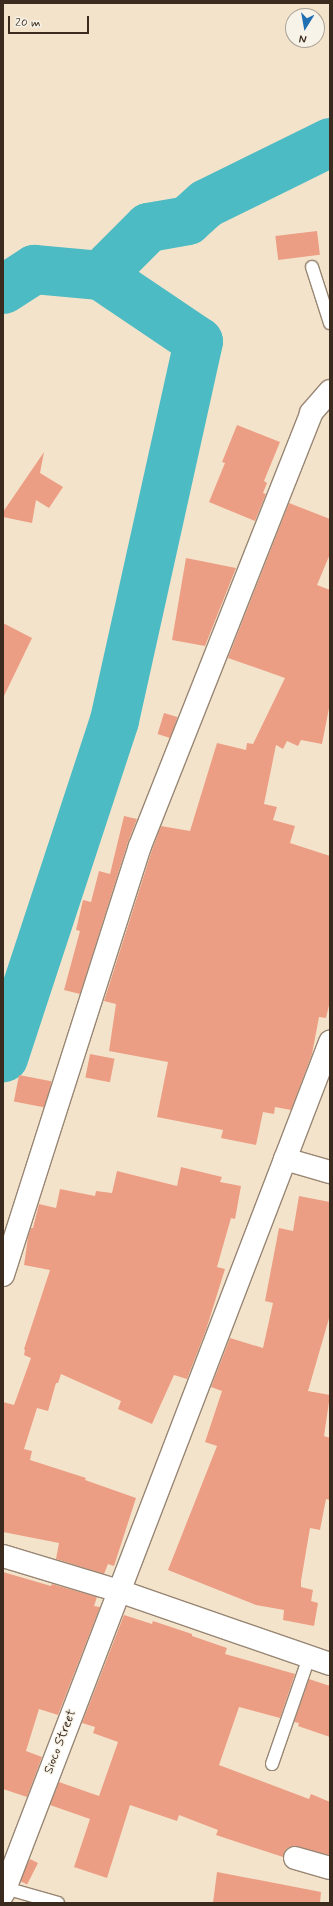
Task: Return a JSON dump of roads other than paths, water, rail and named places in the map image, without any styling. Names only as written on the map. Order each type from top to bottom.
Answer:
[{"type":"street","points":[[3,1275],[140,846],[311,413],[330,391]]},
{"type":"street","name":"Sioco Street","points":[[4,1891],[330,1042]]},
{"type":"street","points":[[285,1159],[330,1172]]},
{"type":"street","points":[[3,1556],[119,1591],[330,1664]]},
{"type":"street","points":[[295,1858],[330,1868]]},
{"type":"lane","points":[[312,267],[330,323]]},
{"type":"lane","points":[[272,1764],[309,1657]]},
{"type":"lane","points":[[4,1891],[58,1903]]},
{"type":"waterway","points":[[100,275],[148,227],[187,220],[206,203],[330,142]]},
{"type":"waterway","points":[[3,289],[34,269],[100,275],[198,341],[114,720],[3,1057]]}]
